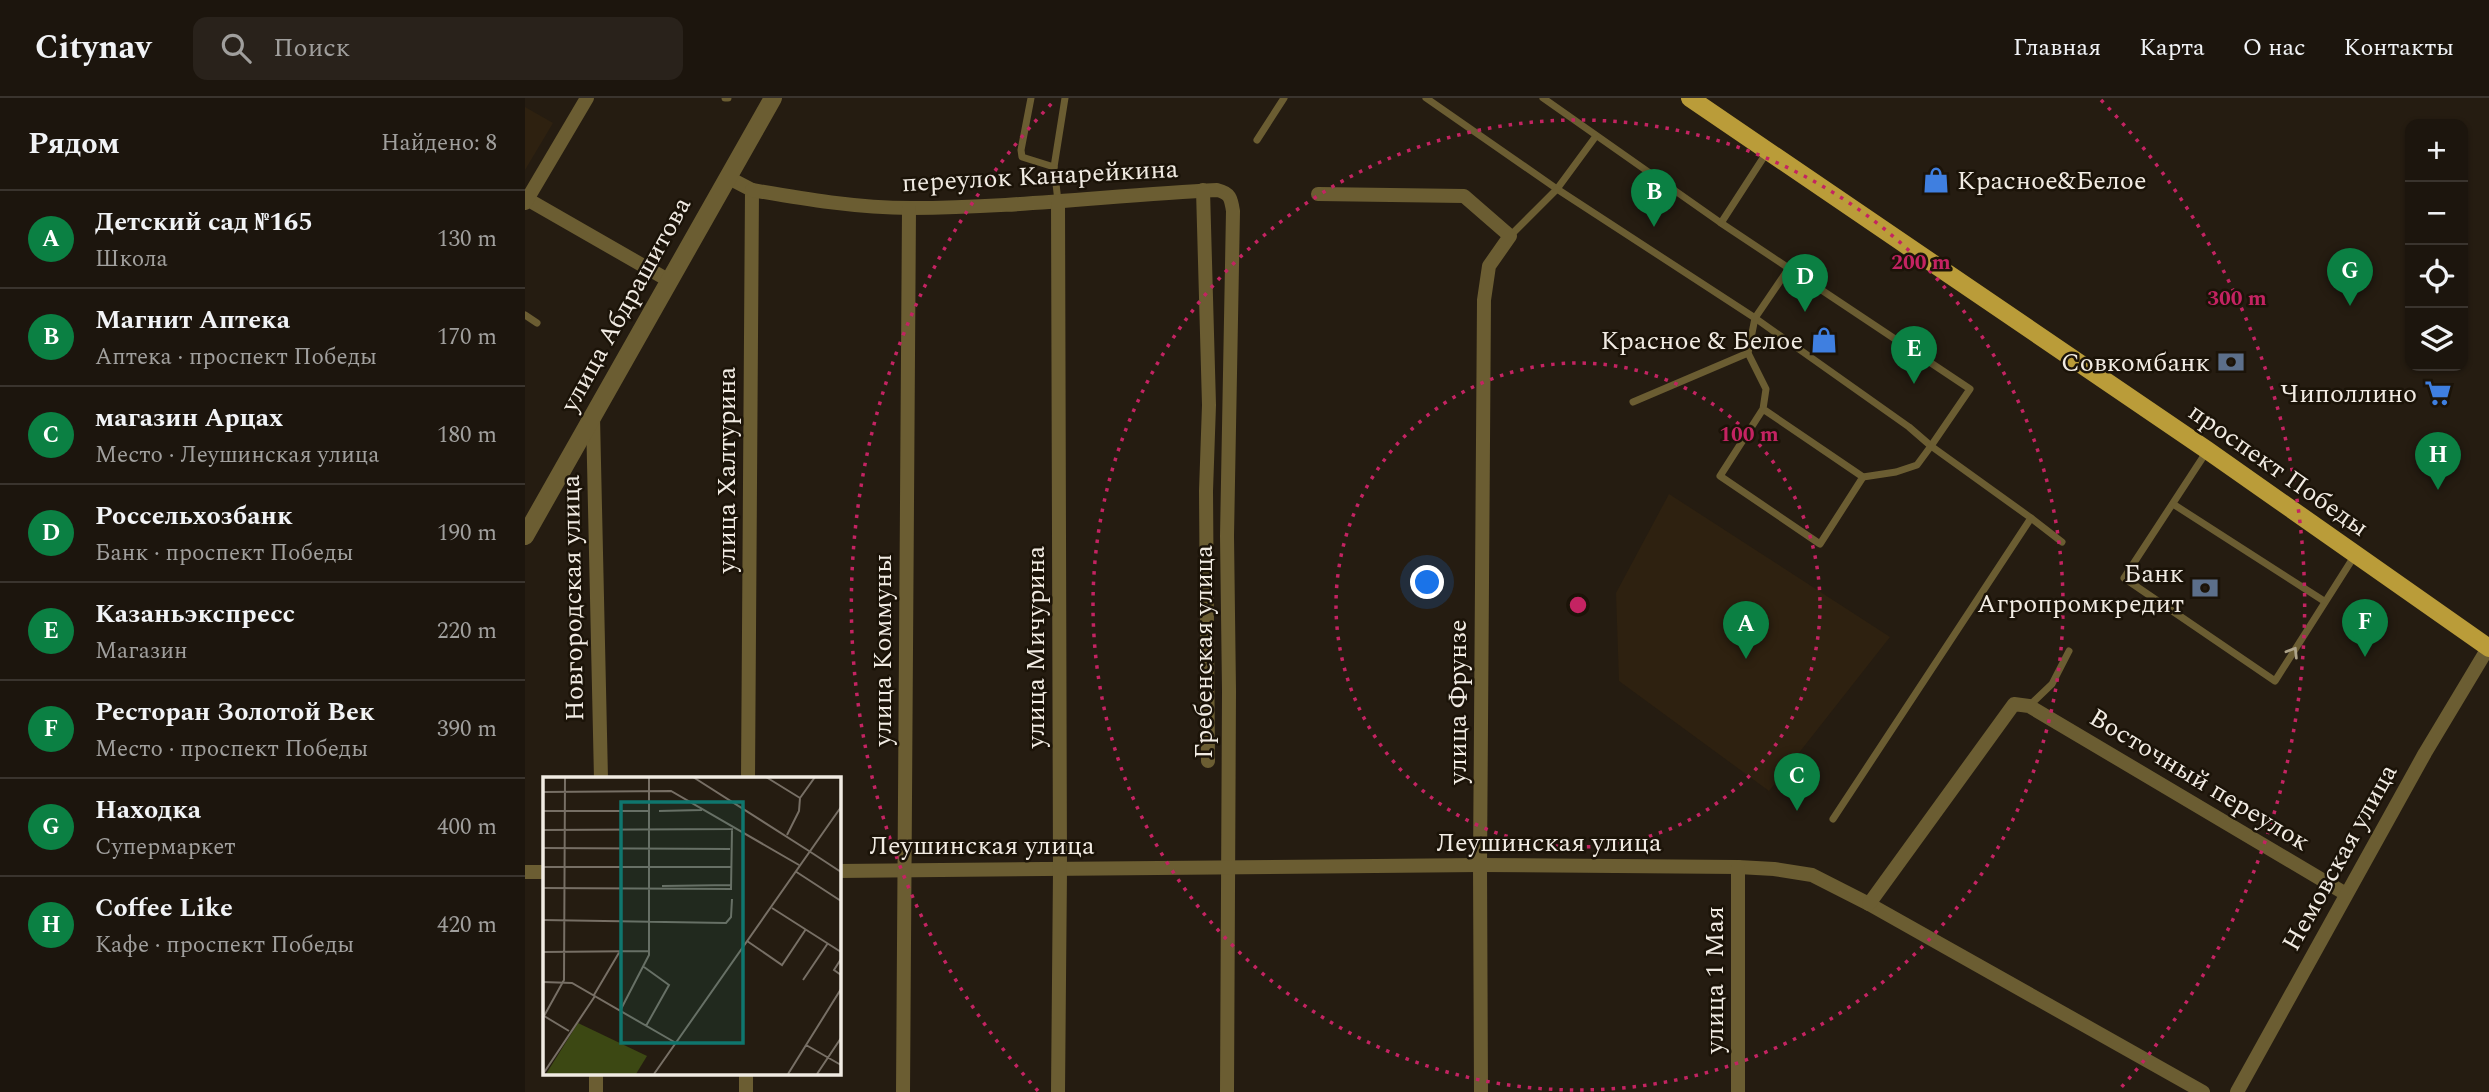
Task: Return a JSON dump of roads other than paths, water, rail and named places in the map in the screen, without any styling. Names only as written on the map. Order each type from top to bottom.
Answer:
[{"type":"main road","name":"проспект Победы","points":[[1690,98],[2207,450],[2488,648]]},
{"type":"street","points":[[587,98],[526,201],[668,280]]},
{"type":"street","name":"улица Абдрашитова","points":[[526,531],[773,98]]},
{"type":"street","points":[[727,177],[752,190]]},
{"type":"street","name":"переулок Канарейкина","points":[[752,190],[815,201],[909,209],[991,206],[1203,190],[1226,192],[1231,198],[1233,211]]},
{"type":"street","name":"улица Халтурина","points":[[748,777],[752,190]]},
{"type":"street","name":"Гребенская улица","points":[[1203,190],[1209,405],[1206,491],[1208,761]]},
{"type":"street","points":[[1318,194],[1464,196],[1510,236]]},
{"type":"street","name":"улица Мичурина","points":[[1058,201],[1058,1092]]},
{"type":"street","name":"улица Коммуны","points":[[903,1092],[909,209]]},
{"type":"street","name":"Гребенская улица","points":[[1227,1092],[1227,536],[1233,211]]},
{"type":"street","name":"улица Фрунзе","points":[[1481,1092],[1480,865],[1485,299],[1489,266],[1510,236]]},
{"type":"street","name":"Новгородская улица","points":[[593,416],[601,777]]},
{"type":"street","name":"Немовская улица","points":[[2237,1092],[2346,894],[2488,648]]},
{"type":"street","points":[[1869,904],[2014,704],[2029,706]]},
{"type":"street","name":"Восточный переулок","points":[[2029,706],[2346,894]]},
{"type":"street","name":"Леушинская улица","points":[[840,871],[1480,865],[1738,867],[1812,875],[1869,904],[2203,1092]]},
{"type":"street","name":"улица 1 Мая","points":[[1738,867],[1738,1092]]},
{"type":"street","points":[[525,872],[543,872]]},
{"type":"street","points":[[596,1074],[596,1092]]},
{"type":"street","points":[[746,1074],[746,1092]]},
{"type":"lane","points":[[1031,98],[1022,157],[1054,167]]},
{"type":"lane","points":[[1058,201],[1054,167],[1065,98]]},
{"type":"lane","points":[[1257,140],[1284,98]]},
{"type":"lane","points":[[1426,98],[1557,189],[1755,318],[1909,427],[2062,542]]},
{"type":"lane","points":[[1543,98],[1721,223],[1970,389],[1917,465],[1896,472],[1863,477],[1763,409]]},
{"type":"lane","points":[[1510,236],[1557,189],[1595,136]]},
{"type":"lane","points":[[1721,223],[1768,152]]},
{"type":"lane","points":[[1790,268],[1755,318],[1748,353],[1766,389],[1763,409],[1720,477],[1820,544],[1863,477]]},
{"type":"lane","points":[[525,316],[537,323]]},
{"type":"lane","points":[[1633,402],[1748,353]]},
{"type":"lane","points":[[2207,450],[2124,578],[2275,681],[2355,555]]},
{"type":"lane","points":[[2173,504],[2324,601]]},
{"type":"lane","points":[[1833,819],[2031,518]]},
{"type":"lane","points":[[2029,706],[2052,684],[2069,651]]},
{"type":"place","name":"Красное&Белое","points":[[1936,180]]},
{"type":"place","name":"Магнит Аптека","points":[[1654,227]]},
{"type":"place","name":"Находка","points":[[2350,306]]},
{"type":"place","name":"Россельхозбанк","points":[[1805,312]]},
{"type":"place","name":"Красное & Белое","points":[[1824,340]]},
{"type":"place","name":"Совкомбанк","points":[[2231,362]]},
{"type":"place","name":"Казаньэкспресс","points":[[1914,384]]},
{"type":"place","name":"Чиполлино","points":[[2438,393]]},
{"type":"place","name":"Coffee Like","points":[[2438,490]]},
{"type":"place","name":"Банк Агропромкредит","points":[[2205,588]]},
{"type":"place","name":"Ресторан Золотой Век","points":[[2365,657]]},
{"type":"place","name":"Детский сад №165","points":[[1746,659]]},
{"type":"place","name":"магазин Арцах","points":[[1797,811]]}]
